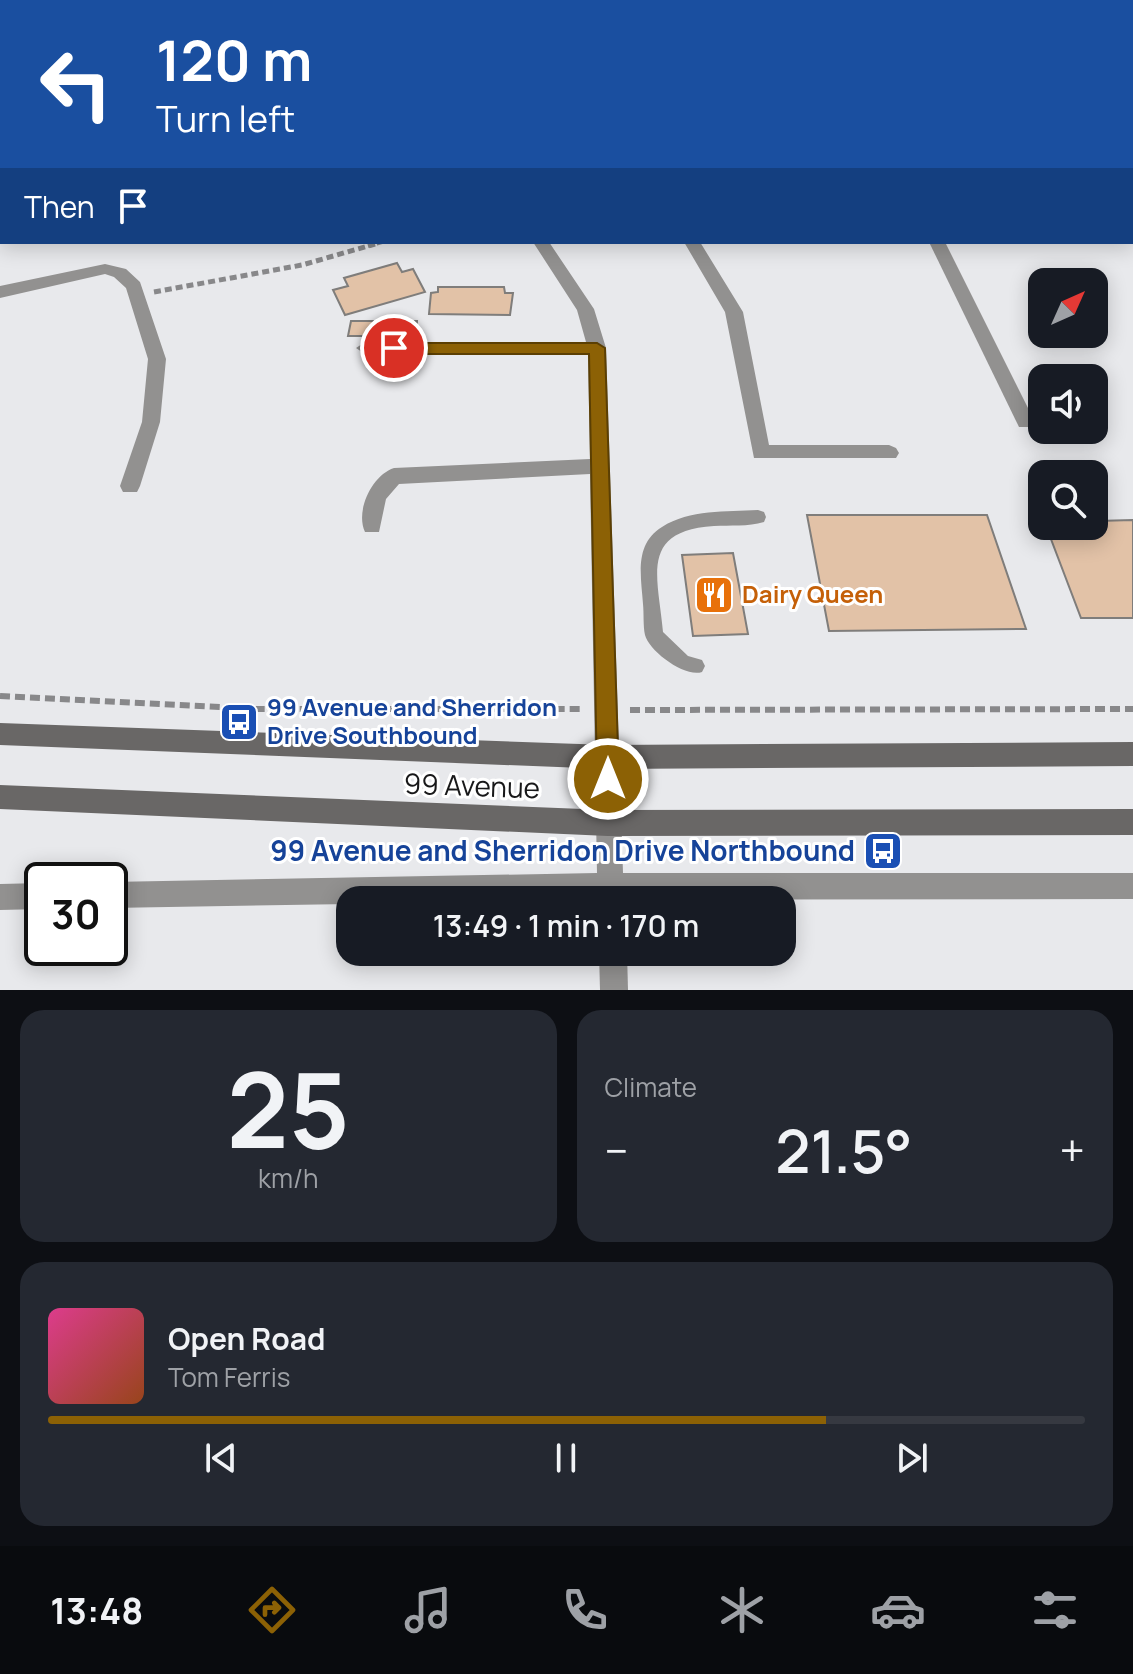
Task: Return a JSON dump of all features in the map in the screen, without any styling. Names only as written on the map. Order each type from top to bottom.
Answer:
[{"type":"main road","name":"99 Avenue","points":[[0,734],[608,757],[1133,754]]},
{"type":"main road","name":"99 Avenue","points":[[0,797],[608,823],[1133,822]]},
{"type":"street","points":[[542,244],[585,309],[597,348],[611,886]]},
{"type":"street","points":[[693,244],[734,312],[761,453],[889,453]]},
{"type":"street","points":[[938,244],[1026,422]]},
{"type":"street","points":[[0,292],[105,269],[120,273],[129,280],[157,359],[151,422],[130,486]]},
{"type":"street","points":[[365,348],[597,348]]},
{"type":"street","points":[[372,526],[376,496],[394,476],[602,466]]},
{"type":"street","points":[[796,891],[1133,886]]},
{"type":"street","points":[[128,895],[336,894]]},
{"type":"street","points":[[0,897],[24,896]]},
{"type":"street","points":[[613,966],[614,990]]},
{"type":"lane","points":[[696,666],[683,663],[654,635],[648,560],[651,548],[669,528],[685,523],[758,517]]},
{"type":"path","points":[[137,296],[302,265],[375,244]]},
{"type":"path","points":[[0,696],[257,709],[564,708]]},
{"type":"path","points":[[652,711],[1133,709]]},
{"type":"building","points":[[397,263],[402,272],[413,269],[425,292],[345,315],[333,290],[348,286],[344,278]]},
{"type":"building","points":[[438,287],[504,287],[505,293],[513,293],[510,315],[429,314],[431,293],[438,292]]},
{"type":"building","points":[[351,321],[417,321],[416,336],[348,336]]},
{"type":"building","points":[[807,515],[987,515],[1026,629],[829,631]]},
{"type":"building","points":[[1133,520],[1133,618],[1081,618],[1051,540],[1108,540],[1108,521]]},
{"type":"building","name":"Dairy Queen","points":[[733,553],[748,634],[693,636],[682,555]]},
{"type":"place","name":"Dairy Queen","points":[[714,595]]},
{"type":"place","name":"99 Avenue and Sherridon Drive Southbound","points":[[239,722]]},
{"type":"place","name":"99 Avenue and Sherridon Drive Northbound","points":[[883,851]]},
{"type":"route","points":[[394,348],[597,348],[608,779]]}]
